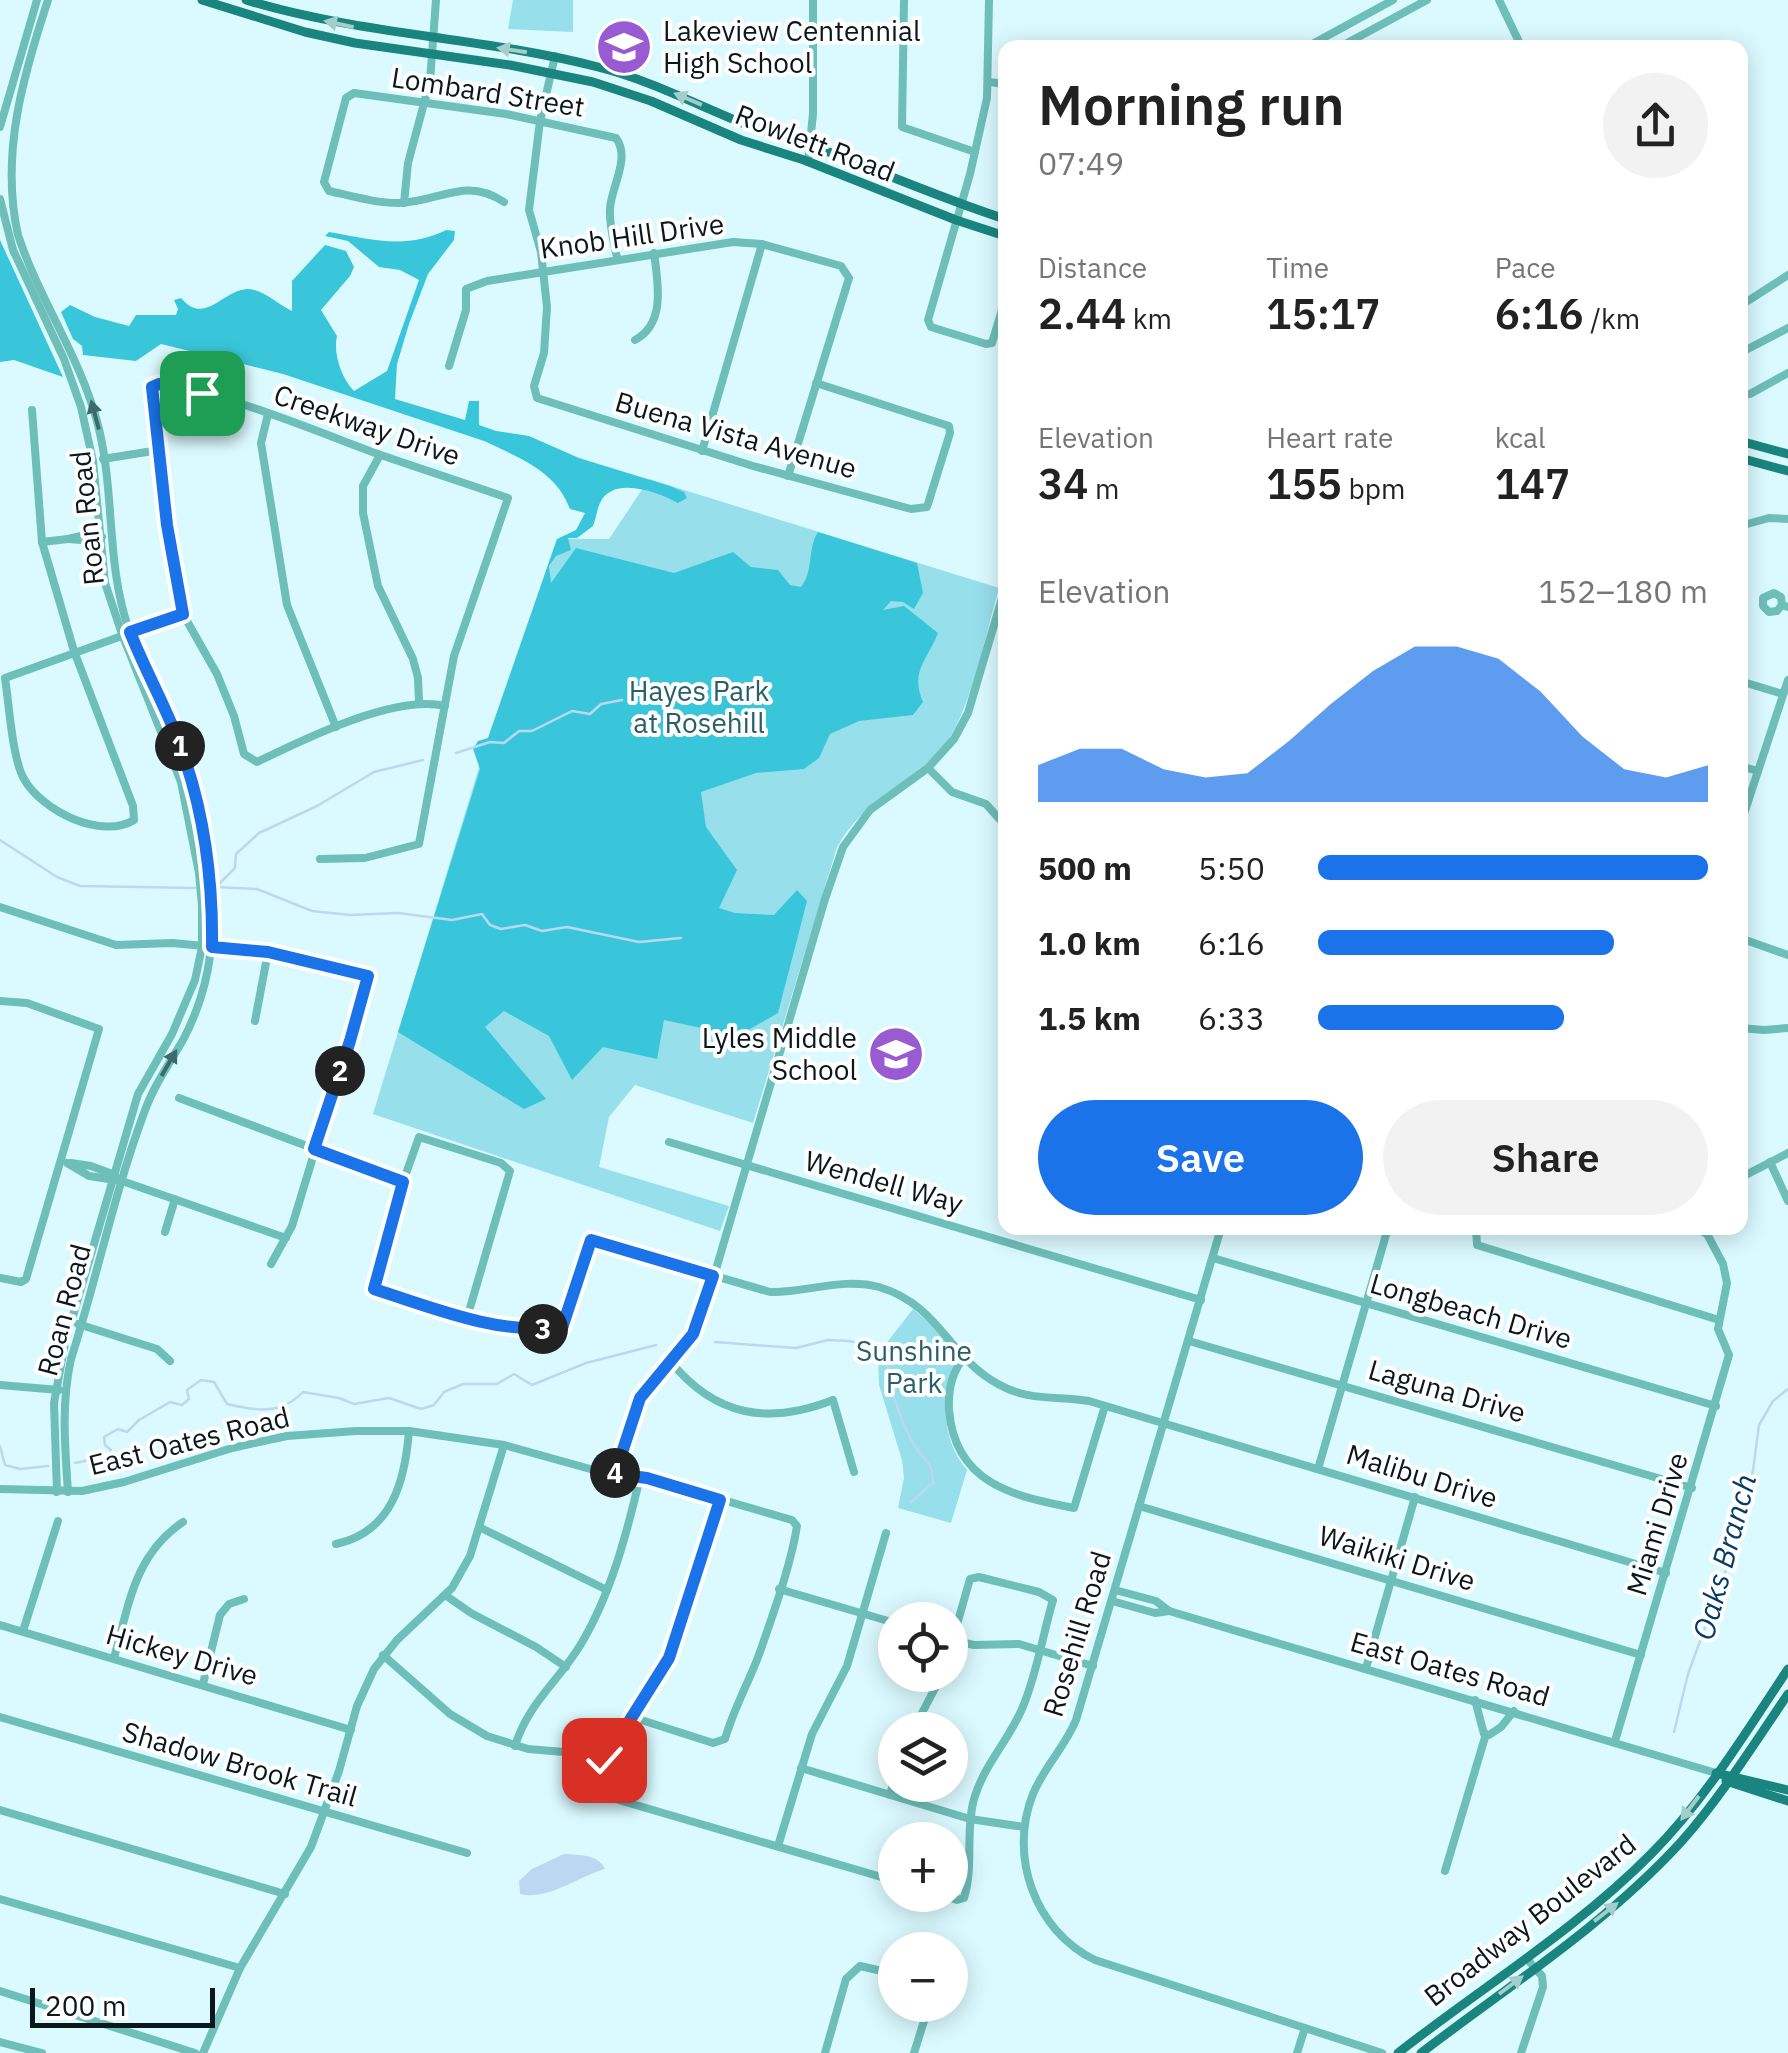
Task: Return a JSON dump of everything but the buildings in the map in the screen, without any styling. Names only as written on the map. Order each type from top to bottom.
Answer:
[{"type":"main road","name":"Rowlett Road","points":[[202,0],[305,32],[593,82],[998,234]]},
{"type":"main road","name":"Rowlett Road","points":[[246,0],[308,17],[555,56],[652,84],[731,118],[998,217]]},
{"type":"main road","points":[[305,32],[308,17]]},
{"type":"main road","points":[[651,101],[652,84]]},
{"type":"main road","points":[[726,134],[731,118]]},
{"type":"main road","points":[[1748,443],[1788,454]]},
{"type":"main road","points":[[1748,460],[1788,471]]},
{"type":"main road","name":"Broadway Boulevard","points":[[1398,2053],[1526,1958],[1651,1855],[1682,1820],[1788,1669]]},
{"type":"main road","name":"Broadway Boulevard","points":[[1420,2053],[1615,1906],[1653,1870],[1682,1841],[1788,1694]]},
{"type":"main road","points":[[1748,1753],[1749,1768],[1760,1782]]},
{"type":"main road","name":"East Oates Road","points":[[1716,1772],[1788,1801]]},
{"type":"main road","name":"East Oates Road","points":[[1730,1778],[1788,1790]]},
{"type":"street","name":"Roan Road","points":[[0,127],[37,0]]},
{"type":"street","name":"Roan Road","points":[[48,0],[6,107],[9,193],[25,265],[72,382],[93,460],[106,536]]},
{"type":"street","points":[[436,0],[426,104],[408,163],[404,203],[467,189],[490,193],[504,202]]},
{"type":"street","points":[[808,162],[813,0]]},
{"type":"street","points":[[904,0],[902,127],[974,152]]},
{"type":"street","points":[[989,0],[989,82],[961,205],[928,320],[931,327],[986,344],[992,343],[998,323]]},
{"type":"street","points":[[1319,40],[1394,0]]},
{"type":"street","points":[[1353,40],[1426,0]]},
{"type":"street","points":[[1499,0],[1518,40]]},
{"type":"street","points":[[543,271],[528,210],[540,121],[555,56]]},
{"type":"street","points":[[989,82],[998,83]]},
{"type":"street","name":"Lombard Street","points":[[404,203],[351,196],[325,188],[346,98],[354,94],[426,104],[605,134],[621,146],[622,155],[610,209],[617,258]]},
{"type":"street","name":"Roan Road","points":[[0,199],[7,231],[78,363],[93,404],[105,458],[105,582],[180,782],[199,872],[207,947],[199,1004],[150,1096],[60,1390],[68,1492]]},
{"type":"street","name":"Knob Hill Drive","points":[[450,366],[466,310],[466,289],[487,281],[732,242],[762,244],[841,266],[849,278],[788,476]]},
{"type":"street","points":[[702,451],[762,244]]},
{"type":"street","points":[[635,340],[646,335],[653,323],[658,285],[654,253]]},
{"type":"street","name":"Buena Vista Avenue","points":[[543,271],[546,336],[534,386],[540,400],[788,476],[922,509],[927,507],[949,426],[816,383]]},
{"type":"street","points":[[1748,301],[1788,275]]},
{"type":"street","points":[[1748,350],[1788,328]]},
{"type":"street","points":[[1748,394],[1788,373]]},
{"type":"street","name":"Creekway Drive","points":[[160,450],[152,387],[159,384],[268,414],[508,498],[454,656],[446,706]]},
{"type":"street","points":[[32,410],[42,542],[74,651],[133,806],[134,820],[124,826],[102,829],[87,825],[44,800],[24,779],[6,678],[74,651],[183,614]]},
{"type":"street","points":[[268,414],[261,443],[287,606],[336,727]]},
{"type":"street","points":[[93,460],[160,450],[167,525],[183,614],[217,674],[244,754],[250,760],[257,762],[336,727],[419,701],[446,706],[419,844],[365,858],[320,859]]},
{"type":"street","points":[[380,455],[364,486],[363,513],[378,586],[413,660],[419,701]]},
{"type":"street","points":[[1748,524],[1770,518],[1788,519]]},
{"type":"street","points":[[42,542],[94,534],[106,536]]},
{"type":"street","points":[[615,1474],[640,1398],[700,1321],[824,898],[843,847],[870,810],[945,752],[968,712],[998,610]]},
{"type":"street","points":[[992,628],[998,630]]},
{"type":"street","points":[[1748,802],[1788,680]]},
{"type":"street","points":[[1748,683],[1783,694]]},
{"type":"street","points":[[928,768],[952,792],[986,804],[998,817]]},
{"type":"street","points":[[1748,768],[1758,771]]},
{"type":"street","points":[[0,908],[116,945],[172,943],[268,952],[368,976],[286,1238],[271,1264]]},
{"type":"street","points":[[1748,941],[1788,955]]},
{"type":"street","name":"Roan Road","points":[[57,1492],[60,1390],[72,1322],[138,1094],[188,1000],[207,947]]},
{"type":"street","points":[[255,1021],[268,952]]},
{"type":"street","points":[[0,1001],[26,1003],[99,1029],[64,1162],[24,1282],[0,1278]]},
{"type":"street","points":[[1748,1029],[1788,1028]]},
{"type":"street","points":[[178,1098],[403,1182]]},
{"type":"street","points":[[419,1138],[501,1163],[510,1171],[467,1318],[374,1289],[403,1182],[419,1138]]},
{"type":"street","name":"Wendell Way","points":[[669,1142],[1201,1300]]},
{"type":"street","points":[[1748,1174],[1788,1152]]},
{"type":"street","points":[[64,1162],[91,1166],[113,1178],[286,1238]]},
{"type":"street","points":[[1770,1162],[1788,1201]]},
{"type":"street","points":[[166,1232],[175,1199]]},
{"type":"street","name":"Rosehill Road","points":[[1219,1235],[1070,1737],[1034,1791],[1024,1826],[1024,1857],[1031,1888],[1046,1918],[1073,1946],[1095,1960],[1382,2053]]},
{"type":"street","points":[[1318,1468],[1386,1235]]},
{"type":"street","points":[[1477,1235],[1478,1245],[1720,1320]]},
{"type":"street","name":"Miami Drive","points":[[1615,1741],[1728,1355],[1719,1337],[1727,1283],[1723,1264],[1708,1235]]},
{"type":"street","name":"Malibu Drive","points":[[467,1318],[511,1328],[562,1328],[591,1240],[770,1292],[846,1284],[879,1287],[928,1313],[964,1358],[997,1384],[1018,1394],[1077,1399],[1106,1406],[1666,1573]]},
{"type":"street","name":"Longbeach Drive","points":[[1214,1258],[1716,1406]]},
{"type":"street","points":[[72,1322],[157,1349],[170,1361]]},
{"type":"street","name":"Laguna Drive","points":[[1189,1341],[1692,1488]]},
{"type":"street","points":[[964,1358],[953,1376],[948,1399],[954,1442],[966,1464],[994,1485],[1074,1508],[1106,1406]]},
{"type":"street","points":[[671,1362],[698,1390],[740,1411],[791,1414],[833,1400],[854,1472]]},
{"type":"street","points":[[0,1385],[60,1390]]},
{"type":"street","points":[[336,1544],[359,1536],[391,1506],[403,1477],[409,1431]]},
{"type":"street","name":"East Oates Road","points":[[0,1489],[68,1492],[124,1482],[232,1448],[287,1436],[409,1431],[504,1446],[640,1477],[792,1520],[796,1526],[779,1589]]},
{"type":"street","points":[[0,1992],[199,2053],[240,1968],[311,1846],[367,1683],[384,1655],[445,1595],[463,1570],[481,1528],[504,1446]]},
{"type":"street","points":[[515,1746],[532,1705],[566,1667],[588,1633],[607,1590],[640,1477]]},
{"type":"street","points":[[1366,1668],[1415,1497]]},
{"type":"street","points":[[720,1500],[669,1658],[623,1733],[605,1790],[878,1876]]},
{"type":"street","name":"Waikiki Drive","points":[[1139,1506],[1642,1655]]},
{"type":"street","points":[[22,1632],[58,1521]]},
{"type":"street","points":[[114,1658],[144,1559],[161,1538],[183,1522]]},
{"type":"street","points":[[481,1528],[607,1590]]},
{"type":"street","points":[[778,1846],[817,1722],[842,1679],[886,1533]]},
{"type":"street","points":[[963,1602],[970,1579],[978,1576],[1039,1592],[1053,1600],[1024,1704],[981,1780],[970,1818],[968,1883]]},
{"type":"street","points":[[632,1717],[712,1743],[725,1739],[759,1654],[779,1589],[878,1618]]},
{"type":"street","name":"East Oates Road","points":[[1116,1590],[1156,1601],[1170,1611],[1716,1772]]},
{"type":"street","points":[[445,1595],[471,1614],[566,1667]]},
{"type":"street","points":[[202,1684],[220,1615],[229,1604],[244,1599]]},
{"type":"street","name":"East Oates Road","points":[[1112,1601],[1154,1613],[1170,1611]]},
{"type":"street","name":"Hickey Drive","points":[[0,1625],[351,1730]]},
{"type":"street","points":[[968,1644],[1011,1643],[1093,1666]]},
{"type":"street","points":[[384,1655],[462,1723],[486,1736],[515,1746],[576,1753],[614,1764]]},
{"type":"street","points":[[1475,1700],[1478,1722],[1486,1734]]},
{"type":"street","points":[[1445,1871],[1486,1734],[1501,1727],[1514,1712]]},
{"type":"street","name":"Shadow Brook Trail","points":[[0,1717],[467,1853]]},
{"type":"street","points":[[801,1768],[878,1791]]},
{"type":"street","points":[[914,1802],[970,1818],[1024,1826]]},
{"type":"street","points":[[0,1810],[286,1894]]},
{"type":"street","points":[[0,1899],[240,1968]]},
{"type":"street","points":[[1521,2053],[1544,1987],[1536,1966],[1526,1958]]},
{"type":"street","points":[[825,2053],[846,1979],[860,1966],[878,1970]]},
{"type":"street","points":[[914,2053],[924,2022]]},
{"type":"street","points":[[1297,2053],[1305,2028]]},
{"type":"street","points":[[0,2042],[42,2053]]},
{"type":"green space","points":[[513,0],[573,0],[573,32],[508,29]]},
{"type":"green space","name":"Hayes Park at Rosehill","points":[[455,231],[454,240],[428,274],[409,324],[397,364],[395,399],[465,420],[469,401],[479,401],[479,425],[529,436],[579,458],[670,486],[684,492],[687,498],[678,503],[636,488],[606,495],[593,526],[577,538],[568,538],[571,550],[556,556],[549,566],[551,583],[576,548],[674,573],[733,552],[751,567],[778,570],[790,585],[801,587],[818,532],[917,563],[923,593],[914,609],[891,601],[883,610],[904,606],[938,633],[919,674],[923,702],[913,715],[859,721],[830,734],[819,758],[804,769],[756,773],[701,792],[706,827],[737,870],[719,908],[774,915],[797,890],[807,901],[778,1013],[738,1036],[664,1020],[657,1059],[603,1047],[572,1080],[549,1036],[504,1011],[485,1027],[546,1099],[524,1109],[398,1032],[480,769],[473,749],[478,741],[488,738],[557,539],[576,530],[585,513],[570,509],[546,475],[511,453],[283,374],[161,344],[136,361],[83,355],[82,346],[73,339],[61,312],[70,305],[129,326],[136,315],[176,315],[174,300],[181,298],[190,306],[206,308],[247,289],[292,311],[292,281],[325,245],[346,251],[354,267],[321,310],[337,336],[339,365],[354,391],[387,371],[419,280],[400,270],[379,267],[348,241],[325,236],[329,232],[403,241]]},
{"type":"green space","points":[[0,240],[63,377],[14,360],[0,362]]},
{"type":"green space","name":"Hayes Park at Rosehill","points":[[649,479],[998,588],[975,676],[949,738],[925,767],[861,816],[837,847],[753,1123],[635,1085],[609,1117],[599,1167],[729,1206],[720,1231],[373,1114],[488,738],[557,539],[609,539]]},
{"type":"green space","name":"Sunshine Park","points":[[913,1309],[941,1333],[957,1356],[946,1414],[951,1443],[967,1470],[951,1523],[898,1508],[904,1478],[902,1460],[879,1385],[878,1354]]},
{"type":"shaded area","points":[[564,1854],[593,1858],[605,1869],[552,1891],[520,1894],[519,1881],[532,1869]]},
{"type":"waterway","points":[[456,753],[490,742],[504,743],[519,731],[532,731],[572,711],[590,714],[601,704],[622,700]]},
{"type":"waterway","points":[[217,886],[235,868],[236,854],[259,833],[317,806],[374,772],[423,760]]},
{"type":"waterway","points":[[0,840],[57,877],[80,886],[195,888]]},
{"type":"waterway","points":[[216,887],[257,889],[312,911],[350,915],[398,913],[452,920],[482,914],[490,925],[501,929],[525,925],[542,931],[567,927],[639,942],[681,938]]},
{"type":"waterway","points":[[715,1342],[796,1348],[828,1340],[887,1349],[890,1383],[898,1408],[933,1476],[933,1483],[911,1502]]},
{"type":"waterway","points":[[75,1463],[108,1456],[111,1450],[104,1437],[118,1429],[127,1432],[170,1402],[182,1405],[189,1399],[187,1390],[201,1380],[214,1382],[227,1404],[248,1408],[277,1408],[303,1392],[354,1404],[389,1398],[421,1409],[434,1405],[444,1392],[463,1384],[497,1384],[514,1374],[532,1385],[586,1363],[656,1345]]},
{"type":"waterway","name":"Oaks Branch","points":[[1674,1732],[1688,1674],[1729,1562],[1752,1478],[1759,1425],[1773,1401],[1788,1389]]},
{"type":"waterway","points":[[0,1446],[5,1465],[20,1469],[48,1466]]},
{"type":"place","name":"Lakeview Centennial High School","points":[[624,47]]},
{"type":"place","name":"Lyles Middle School","points":[[896,1054]]},
{"type":"route","points":[[202,393],[159,384],[152,387],[150,398],[167,525],[183,614],[130,632],[174,730],[197,801],[211,897],[212,947],[268,952],[368,976],[314,1149],[403,1182],[374,1289],[496,1327],[546,1330],[562,1328],[591,1240],[713,1276],[693,1334],[640,1398],[615,1474],[647,1478],[720,1500],[669,1658],[623,1733],[614,1764],[604,1760]]}]
